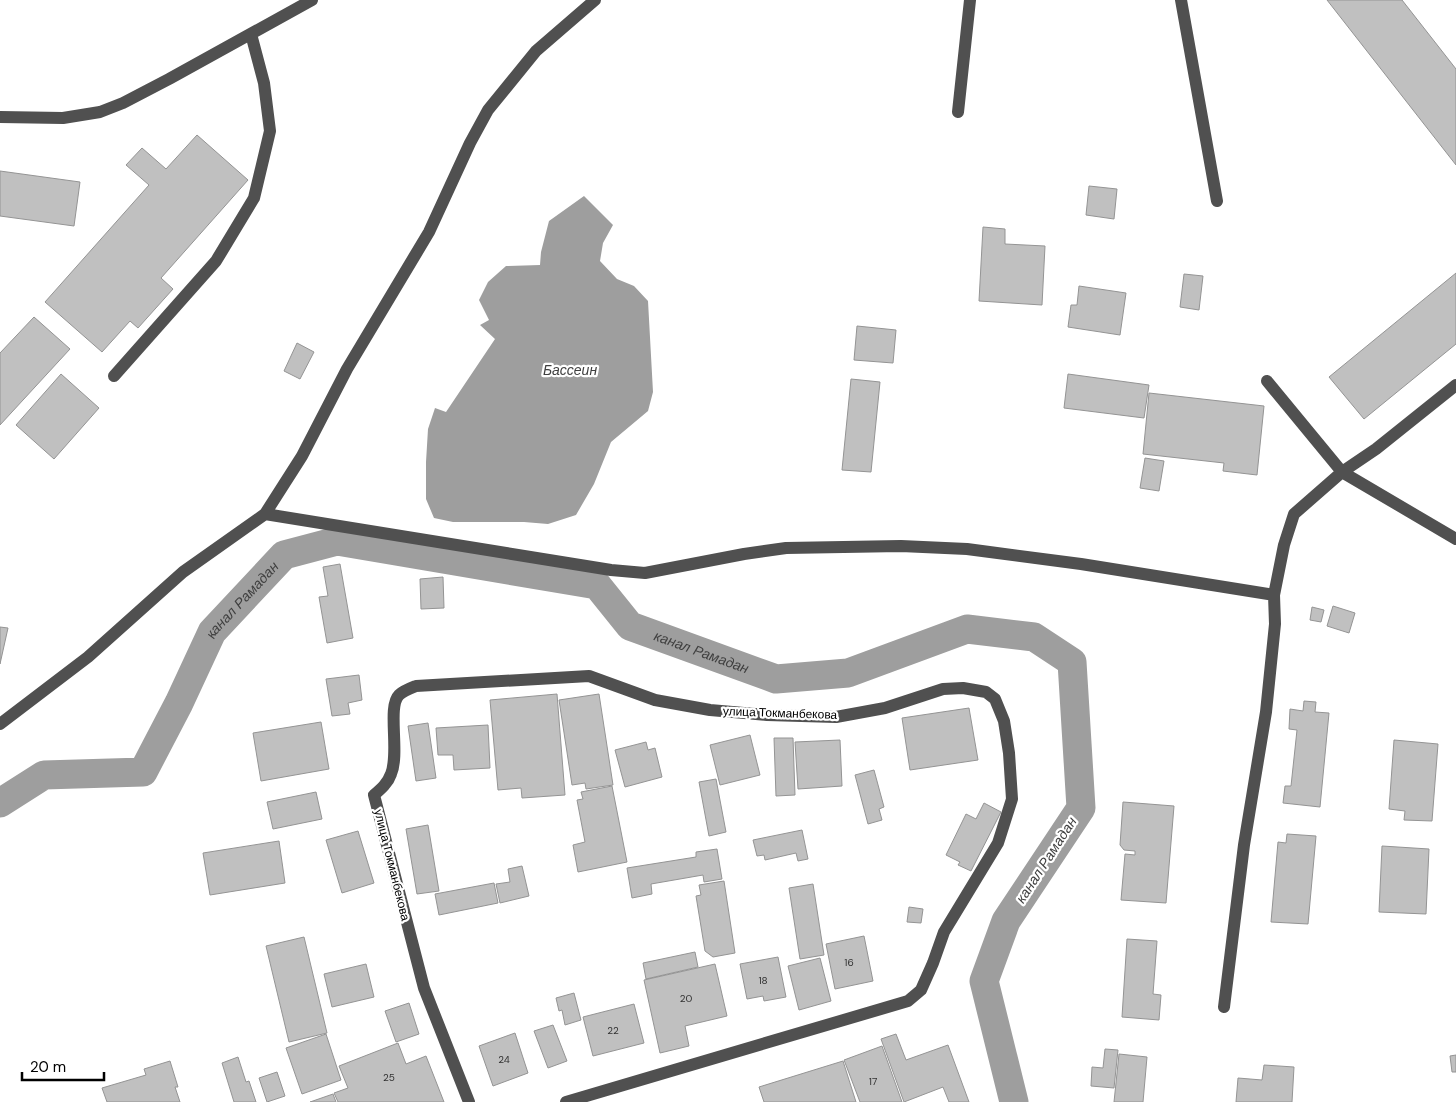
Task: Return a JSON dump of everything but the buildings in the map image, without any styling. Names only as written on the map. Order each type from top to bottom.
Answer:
[{"type":"street","points":[[0,117],[63,118],[100,112],[122,103],[312,0]]},
{"type":"street","points":[[0,724],[88,657],[183,572],[265,514],[302,456],[347,369],[429,232],[470,142],[488,110],[536,52],[595,0]]},
{"type":"street","points":[[958,112],[970,0]]},
{"type":"street","points":[[1181,0],[1217,201]]},
{"type":"street","points":[[114,376],[216,261],[254,198],[270,131],[264,83],[251,34]]},
{"type":"street","points":[[1267,381],[1342,472],[1456,539]]},
{"type":"street","points":[[1224,1007],[1244,845],[1266,712],[1274,624],[1274,595],[1284,545],[1294,514],[1342,472],[1376,449],[1456,385]]},
{"type":"street","points":[[265,514],[611,570],[645,573],[786,548],[901,546],[967,549],[1081,564],[1274,595]]},
{"type":"street","name":"улица Токманбекова","points":[[469,1102],[424,988],[374,795],[388,781],[392,772],[396,751],[394,704],[399,694],[416,686],[589,676],[654,700],[710,710],[767,715],[836,717],[885,708],[950,688],[964,688],[986,692],[995,699],[1004,721],[1009,753],[1012,799],[998,843],[944,932],[921,990],[908,1001],[566,1102]]},
{"type":"water","name":"Бассеин","points":[[584,196],[613,225],[603,243],[600,261],[617,279],[634,286],[648,301],[653,392],[648,411],[611,442],[594,484],[576,515],[548,524],[453,522],[434,518],[426,499],[428,429],[435,408],[446,412],[495,339],[480,325],[489,320],[479,300],[488,282],[506,266],[540,265],[541,252],[549,221]]},
{"type":"waterway","name":"канал Рамадан","points":[[0,803],[44,775],[143,772],[179,703],[212,632],[284,555],[337,541],[597,585],[630,626],[776,679],[848,673],[967,629],[1034,637],[1072,662],[1081,808],[1006,921],[984,981],[1014,1102]]}]
